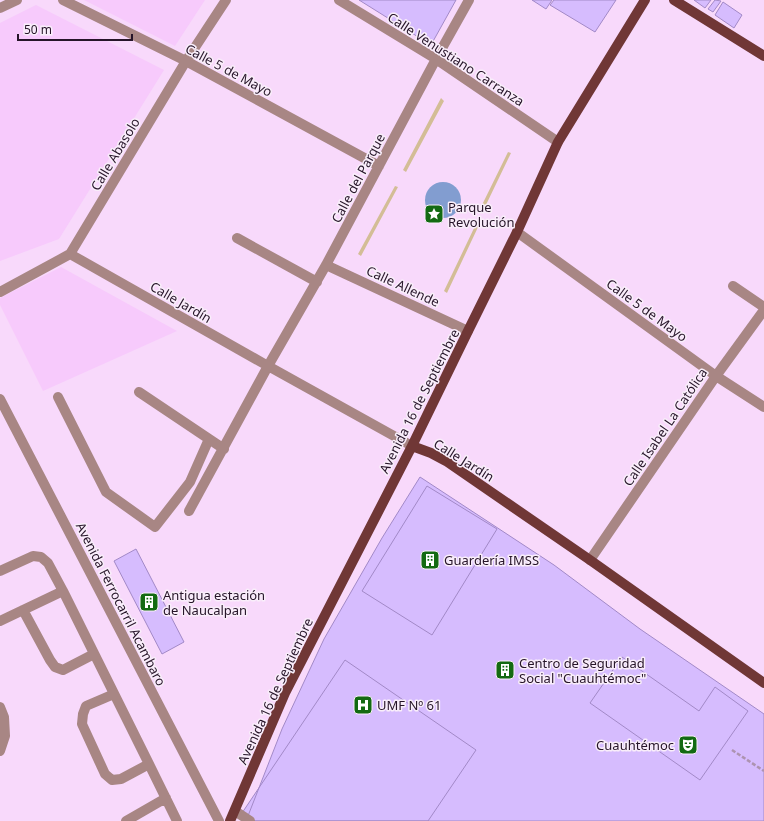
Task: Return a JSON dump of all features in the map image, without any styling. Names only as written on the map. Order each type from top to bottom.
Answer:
[{"type":"main road","name":"Avenida 16 de Septiembre","points":[[230,821],[285,693],[412,446],[517,232],[558,142],[645,0]]},
{"type":"main road","points":[[674,0],[764,56]]},
{"type":"main road","name":"Calle Jardín","points":[[412,446],[431,453],[446,462],[590,560],[764,683]]},
{"type":"street","points":[[0,8],[18,0]]},
{"type":"street","name":"Calle 5 de Mayo","points":[[63,0],[186,61],[379,166]]},
{"type":"street","name":"Calle Abasolo","points":[[70,254],[186,61],[226,0]]},
{"type":"street","name":"Calle Venustiano Carranza","points":[[339,0],[436,59],[558,142]]},
{"type":"street","name":"Calle del Parque","points":[[189,511],[268,366],[326,265],[469,0]]},
{"type":"street","name":"Calle 5 de Mayo","points":[[517,232],[716,376],[764,407]]},
{"type":"street","points":[[237,238],[316,282]]},
{"type":"street","points":[[0,292],[70,254]]},
{"type":"street","name":"Calle Jardín","points":[[70,254],[412,446]]},
{"type":"street","name":"Calle Allende","points":[[326,265],[468,331]]},
{"type":"street","points":[[733,286],[764,309]]},
{"type":"street","name":"Calle Isabel La Católica","points":[[590,560],[716,376],[764,309]]},
{"type":"street","points":[[139,392],[224,449]]},
{"type":"street","points":[[58,397],[106,492],[155,527],[190,482],[209,439]]},
{"type":"street","name":"Avenida Ferrocarril Acambaro","points":[[0,399],[218,821]]},
{"type":"street","points":[[0,571],[33,556],[41,557],[48,563],[177,821]]},
{"type":"street","points":[[0,621],[63,591]]},
{"type":"street","points":[[23,610],[55,667],[63,670],[94,654]]},
{"type":"street","points":[[114,694],[86,706],[83,714],[82,724],[105,774],[112,780],[121,778],[149,764]]},
{"type":"street","points":[[0,707],[4,717],[5,736],[0,751]]},
{"type":"street","points":[[126,821],[166,798]]},
{"type":"street","points":[[235,810],[250,821]]},
{"type":"path","points":[[732,750],[764,771]]},
{"type":"shaded area","points":[[84,0],[205,0],[175,46]]},
{"type":"shaded area","points":[[36,5],[164,70],[59,239],[0,261],[0,23]]},
{"type":"shaded area","points":[[441,98],[444,101],[406,172],[403,170]]},
{"type":"shaded area","points":[[508,152],[511,153],[484,209],[481,207]]},
{"type":"shaded area","points":[[395,186],[398,187],[361,256],[358,254]]},
{"type":"shaded area","points":[[476,224],[479,225],[447,293],[444,291]]},
{"type":"shaded area","points":[[61,267],[177,331],[43,391],[0,305],[0,298]]},
{"type":"water","points":[[443,182],[456,187],[461,200],[456,213],[443,218],[430,213],[425,200],[430,187]]},
{"type":"building","points":[[359,0],[456,0],[431,45]]},
{"type":"building","points":[[532,0],[552,0],[546,9]]},
{"type":"building","points":[[554,0],[616,0],[595,32],[550,5]]},
{"type":"building","points":[[694,0],[711,0],[705,8]]},
{"type":"building","points":[[715,0],[721,1],[713,12],[708,9]]},
{"type":"building","points":[[723,2],[742,15],[734,28],[715,15]]},
{"type":"building","name":"Centro de Seguridad Social \"Cuauhtémoc\"","points":[[420,477],[554,565],[640,629],[764,714],[764,821],[246,821],[282,729],[324,639],[382,538]]},
{"type":"building","name":"Guardería IMSS","points":[[427,486],[497,529],[432,635],[362,591]]},
{"type":"building","name":"Antigua estación de Naucalpan","points":[[136,549],[184,642],[162,654],[114,561]]},
{"type":"building","name":"Cuauhtémoc","points":[[622,657],[699,711],[715,687],[748,711],[700,780],[590,703]]},
{"type":"building","name":"UMF Nº 61","points":[[345,660],[476,750],[428,821],[253,821],[242,813]]},
{"type":"place","name":"Parque Revolución","points":[[434,214]]},
{"type":"place","name":"Guardería IMSS","points":[[430,560]]},
{"type":"place","name":"Antigua estación de Naucalpan","points":[[149,602]]},
{"type":"place","name":"Centro de Seguridad Social \"Cuauhtémoc\"","points":[[505,670]]},
{"type":"place","name":"UMF Nº 61","points":[[363,705]]},
{"type":"place","name":"Cuauhtémoc","points":[[688,745]]}]
